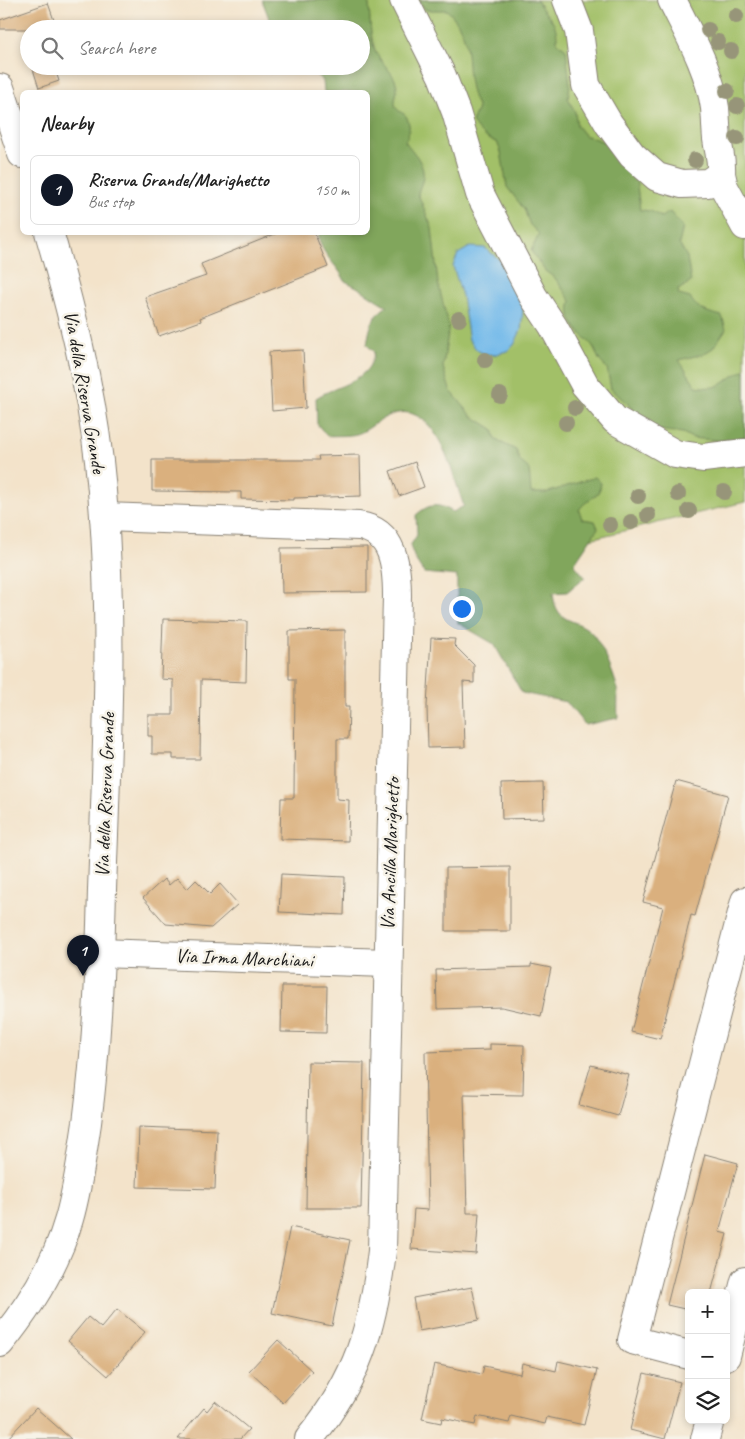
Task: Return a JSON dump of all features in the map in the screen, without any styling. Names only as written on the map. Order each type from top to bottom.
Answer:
[{"type":"street","points":[[404,0],[442,76],[456,112],[480,194],[525,281],[586,385],[615,420],[675,454],[703,458],[745,454]]},
{"type":"street","points":[[567,0],[579,31],[586,85],[604,116],[632,156],[657,177],[682,184],[708,183],[720,174]]},
{"type":"street","points":[[672,0],[694,44],[710,88],[715,108],[717,142],[722,158],[720,174],[724,187],[745,226]]},
{"type":"street","points":[[0,88],[20,148]]},
{"type":"street","name":"Via della Riserva Grande","points":[[0,1343],[17,1322],[49,1271],[69,1219],[82,1162],[93,1074],[100,953],[107,735],[108,621],[104,517],[96,442],[86,376],[50,235]]},
{"type":"street","name":"Via Ancilla Marighetto","points":[[104,517],[370,527],[385,540],[394,560],[397,596],[387,963],[382,1251],[377,1294],[366,1336],[351,1376],[340,1396],[309,1439]]},
{"type":"street","points":[[685,1354],[632,1340],[745,901]]},
{"type":"street","name":"Via Irma Marchiani","points":[[100,953],[387,963]]},
{"type":"street","points":[[730,1340],[745,1281]]},
{"type":"street","points":[[706,1439],[709,1424]]},
{"type":"green space","points":[[262,0],[366,0],[369,4],[373,45],[380,59],[396,81],[396,106],[408,119],[409,132],[405,141],[418,158],[422,167],[423,178],[418,194],[432,228],[438,283],[449,327],[443,367],[450,390],[472,416],[493,429],[496,440],[516,450],[520,461],[529,469],[531,493],[546,493],[595,477],[601,483],[598,492],[579,510],[582,519],[595,521],[598,528],[574,564],[585,577],[567,592],[553,593],[559,612],[564,617],[589,630],[595,637],[610,665],[616,683],[618,718],[585,725],[566,702],[522,693],[494,644],[458,623],[457,576],[424,573],[415,559],[410,546],[417,535],[416,515],[430,506],[443,507],[453,512],[464,506],[448,458],[430,427],[419,417],[405,413],[388,416],[358,434],[350,435],[327,436],[317,424],[316,398],[360,376],[371,362],[374,352],[367,345],[371,327],[378,314],[387,306],[345,281],[321,246],[319,240],[319,235],[370,235],[370,90],[324,90],[323,81],[316,75],[370,75],[370,20],[270,20]]},
{"type":"green space","points":[[298,0],[745,0],[745,502],[590,539],[501,594],[370,100],[370,90],[367,90],[363,75],[370,75],[370,20],[341,20]]},
{"type":"green space","points":[[418,0],[537,0],[556,28],[557,42],[566,49],[570,85],[568,98],[575,112],[577,126],[584,135],[610,144],[634,162],[640,210],[651,211],[661,217],[670,212],[683,227],[679,244],[687,257],[691,282],[678,290],[679,295],[690,298],[696,305],[712,314],[722,316],[726,329],[713,348],[703,354],[679,360],[696,386],[718,386],[745,370],[745,437],[724,441],[692,438],[683,433],[651,429],[645,426],[628,404],[611,389],[607,368],[599,359],[592,345],[574,326],[570,315],[571,301],[555,278],[545,271],[531,251],[539,234],[530,225],[524,209],[507,187],[501,152],[497,142],[483,135],[472,122],[478,108],[470,82],[463,33],[447,10],[426,10]]},
{"type":"water","points":[[470,247],[485,248],[501,261],[524,299],[521,330],[514,345],[507,351],[493,355],[477,350],[469,340],[462,296],[453,266],[458,254]]},
{"type":"building","points":[[48,3],[54,20],[20,20],[20,29],[0,29],[0,20]]},
{"type":"building","points":[[35,75],[57,75],[59,81],[39,88]]},
{"type":"building","points":[[273,235],[315,235],[328,267],[200,318],[201,321],[159,336],[145,297],[206,276],[201,264]]},
{"type":"building","points":[[303,350],[306,408],[272,411],[269,352]]},
{"type":"building","points":[[360,455],[361,496],[294,498],[294,500],[241,499],[241,492],[152,491],[152,460],[319,460],[318,456]]},
{"type":"building","points":[[415,462],[424,487],[399,496],[390,471]]},
{"type":"building","points":[[367,547],[367,592],[282,593],[281,548]]},
{"type":"building","points":[[163,619],[247,621],[246,682],[201,680],[200,759],[173,759],[173,754],[152,754],[152,736],[148,736],[148,715],[173,715],[173,680],[161,679]]},
{"type":"building","points":[[345,630],[345,707],[349,707],[348,739],[337,739],[337,799],[349,800],[348,841],[280,839],[281,798],[294,798],[295,679],[289,679],[289,631]]},
{"type":"building","points":[[431,638],[455,639],[454,645],[474,665],[474,683],[463,682],[465,747],[428,748],[427,706]]},
{"type":"building","points":[[676,781],[728,795],[695,916],[691,915],[660,1039],[631,1032],[663,907],[643,902]]},
{"type":"building","points":[[543,783],[544,818],[502,819],[501,784]]},
{"type":"building","points":[[510,867],[510,931],[446,931],[446,868]]},
{"type":"building","points":[[281,874],[345,877],[344,915],[279,912]]},
{"type":"building","points":[[177,878],[187,889],[196,880],[210,894],[220,884],[238,904],[211,928],[166,924],[143,898],[164,879],[169,885]]},
{"type":"building","points":[[531,964],[551,968],[541,1016],[502,1007],[437,1009],[436,970],[531,967]]},
{"type":"building","points":[[282,986],[327,986],[326,1033],[281,1032]]},
{"type":"building","points":[[490,1044],[524,1045],[523,1095],[464,1094],[467,1213],[479,1213],[476,1254],[411,1249],[414,1209],[428,1210],[425,1052],[490,1050]]},
{"type":"building","points":[[308,1062],[364,1063],[361,1208],[306,1208]]},
{"type":"building","points":[[591,1065],[629,1075],[618,1116],[579,1105]]},
{"type":"building","points":[[139,1127],[217,1130],[215,1189],[137,1187]]},
{"type":"building","points":[[705,1154],[738,1163],[719,1232],[727,1234],[712,1289],[685,1289],[685,1309],[667,1305]]},
{"type":"building","points":[[290,1227],[350,1240],[332,1326],[272,1313]]},
{"type":"building","points":[[472,1287],[479,1320],[419,1331],[413,1298]]},
{"type":"building","points":[[117,1309],[145,1332],[108,1376],[68,1341],[88,1317],[101,1328]]},
{"type":"building","points":[[278,1340],[312,1371],[283,1403],[249,1371]]},
{"type":"building","points":[[558,1361],[597,1370],[584,1425],[547,1417],[545,1424],[511,1416],[509,1423],[477,1416],[475,1425],[442,1418],[441,1423],[422,1419],[434,1364],[482,1374],[484,1366],[520,1374],[522,1363],[556,1371]]},
{"type":"building","points":[[644,1373],[680,1382],[665,1439],[630,1430]]},
{"type":"building","points":[[215,1401],[249,1429],[240,1439],[178,1439],[204,1408],[207,1411]]},
{"type":"building","points":[[36,1408],[71,1439],[7,1439]]},
{"type":"place","name":"Riserva Grande/Marighetto","points":[[83,976]]}]
